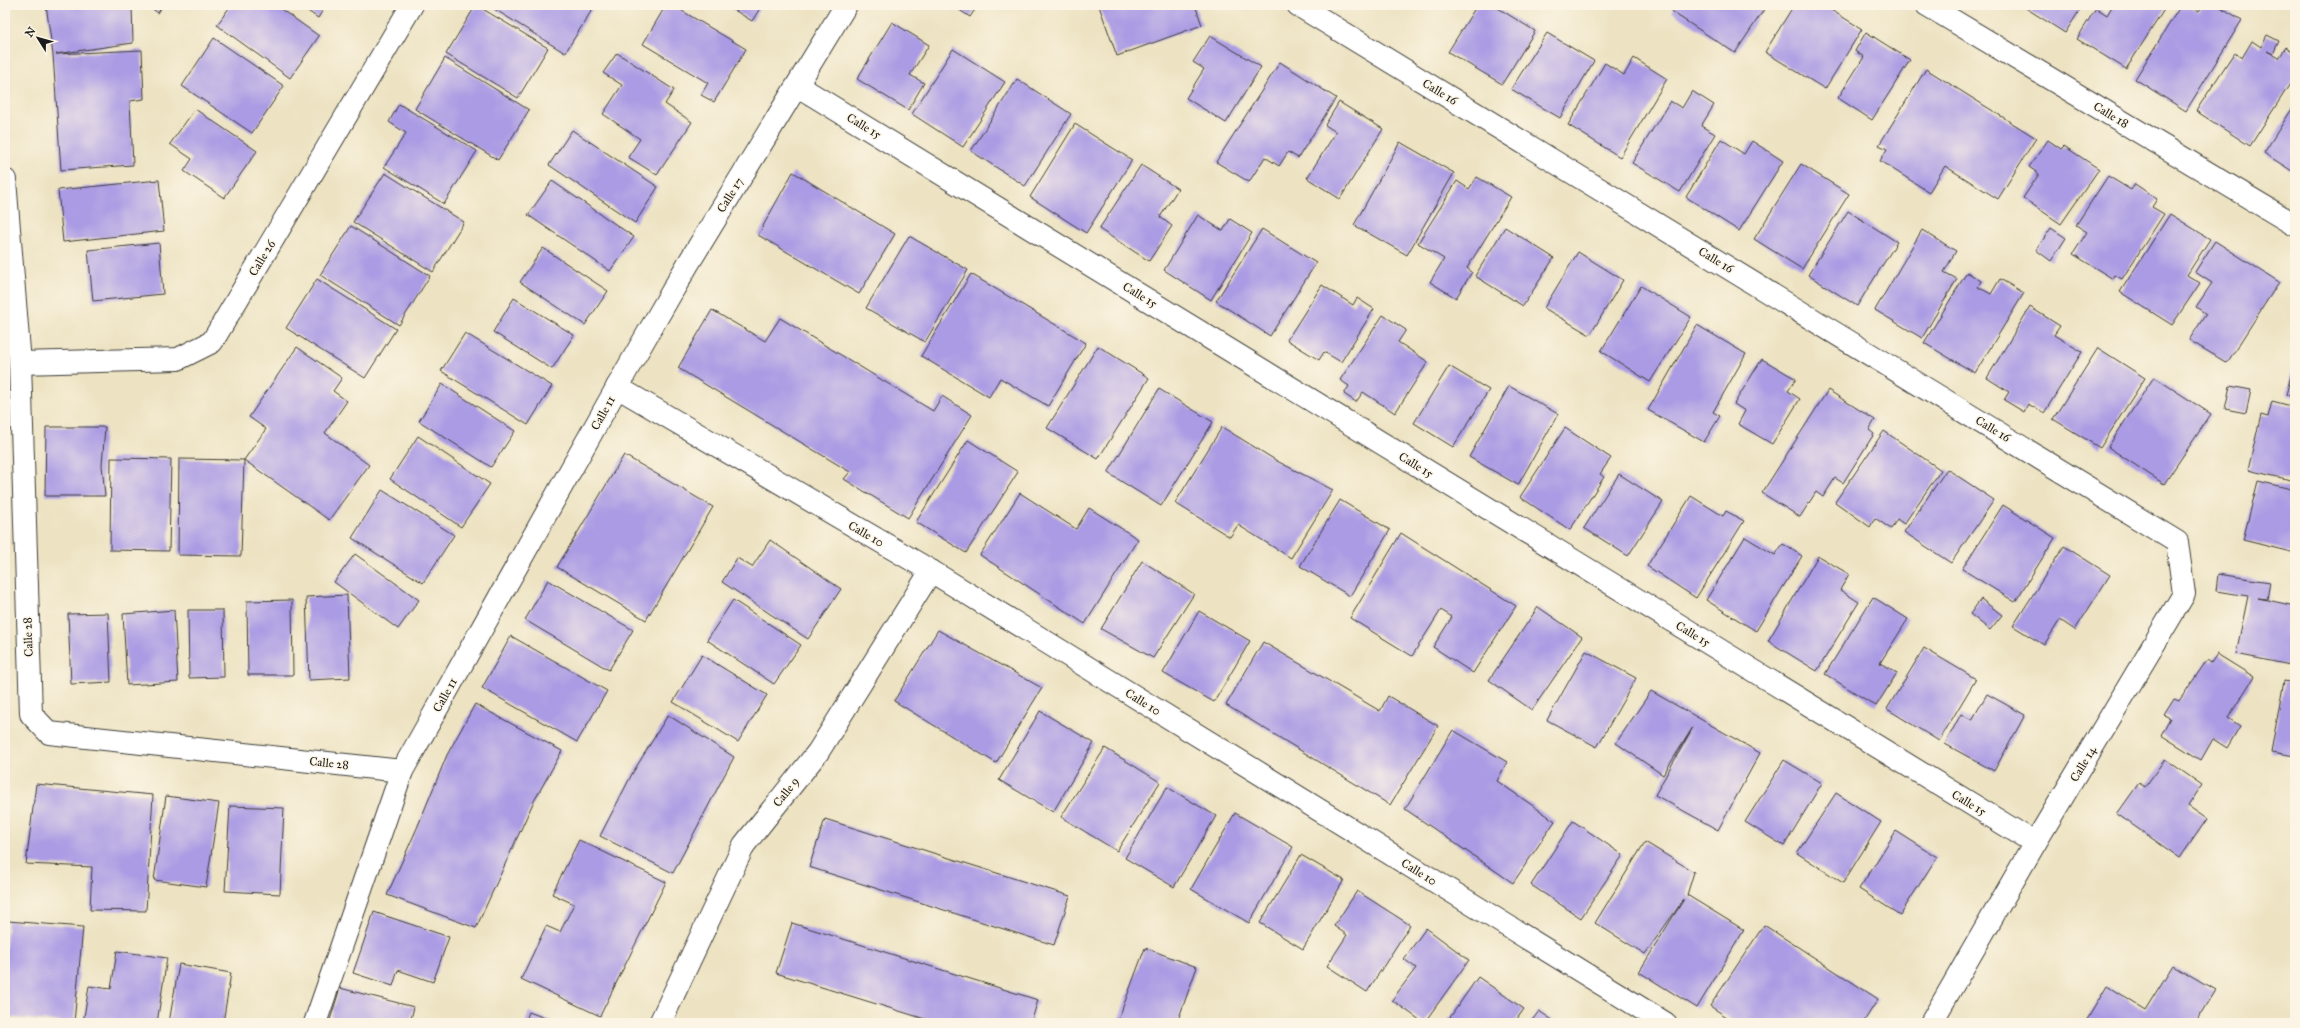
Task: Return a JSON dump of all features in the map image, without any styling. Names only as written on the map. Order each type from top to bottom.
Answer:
[{"type":"street","name":"Calle 26","points":[[20,362],[178,360],[212,342],[412,5]]},
{"type":"street","name":"Calle 17","points":[[617,387],[688,264],[798,86],[846,5]]},
{"type":"street","name":"Calle 16","points":[[1298,5],[2134,516]]},
{"type":"street","name":"Calle 18","points":[[1927,5],[2295,226]]},
{"type":"street","name":"Calle 15","points":[[798,86],[2035,844]]},
{"type":"street","name":"Calle 28","points":[[5,180],[20,362],[31,714],[49,733],[402,771]]},
{"type":"street","name":"Calle 10","points":[[617,387],[930,571],[1666,1023]]},
{"type":"street","name":"Calle 11","points":[[315,1023],[402,771],[617,387]]},
{"type":"street","name":"Calle 14","points":[[1930,1023],[2184,594],[2177,542],[2134,516]]},
{"type":"street","name":"Calle 9","points":[[660,1023],[744,845],[818,752],[930,571]]},
{"type":"building","points":[[46,5],[132,5],[133,43],[56,54],[142,50],[144,99],[130,101],[133,165],[61,170],[53,55]]},
{"type":"building","points":[[147,5],[163,5],[158,13]]},
{"type":"building","points":[[231,5],[275,5],[319,36],[290,78],[217,25]]},
{"type":"building","points":[[299,5],[326,5],[318,18]]},
{"type":"building","points":[[476,5],[548,48],[518,98],[446,54]]},
{"type":"building","points":[[488,5],[595,5],[565,53]]},
{"type":"building","points":[[666,5],[672,5],[746,49],[714,102],[701,95],[708,83],[643,44]]},
{"type":"building","points":[[726,5],[762,5],[752,21]]},
{"type":"building","points":[[952,5],[978,5],[970,17]]},
{"type":"building","points":[[1195,5],[1202,25],[1117,56],[1099,6]]},
{"type":"building","points":[[1477,5],[1493,5],[1535,31],[1502,84],[1448,52]]},
{"type":"building","points":[[1677,5],[1767,5],[1735,53],[1672,12]]},
{"type":"building","points":[[1794,5],[1823,5],[1862,29],[1825,89],[1765,52]]},
{"type":"building","points":[[2021,5],[2083,5],[2065,33]]},
{"type":"building","points":[[2113,5],[2167,5],[2126,69],[2077,39],[2096,8],[2107,15]]},
{"type":"building","points":[[2181,5],[2188,5],[2199,11],[2203,5],[2217,5],[2242,20],[2186,111],[2135,79]]},
{"type":"building","points":[[892,22],[929,45],[910,75],[924,83],[908,110],[857,79]]},
{"type":"building","points":[[1866,32],[1910,60],[1872,120],[1838,98],[1864,57],[1855,51]]},
{"type":"building","points":[[1547,33],[1594,61],[1560,118],[1511,89]]},
{"type":"building","points":[[2267,35],[2279,41],[2273,54],[2267,51],[2279,58],[2286,47],[2295,53],[2295,76],[2250,146],[2196,111],[2234,53],[2242,58],[2252,41],[2261,47]]},
{"type":"building","points":[[1210,36],[1261,67],[1226,123],[1186,98],[1204,69],[1193,62]]},
{"type":"building","points":[[214,38],[284,86],[252,133],[182,86]]},
{"type":"building","points":[[953,49],[1005,82],[963,147],[912,114]]},
{"type":"building","points":[[617,53],[674,90],[665,104],[692,122],[657,175],[628,157],[640,139],[603,114],[622,85],[603,73]]},
{"type":"building","points":[[445,58],[529,110],[498,160],[415,109]]},
{"type":"building","points":[[1634,58],[1667,79],[1620,157],[1568,125],[1605,63],[1624,75]]},
{"type":"building","points":[[1280,62],[1336,98],[1298,158],[1288,152],[1279,166],[1265,157],[1249,182],[1216,162]]},
{"type":"building","points":[[1926,69],[2036,138],[1998,199],[1945,166],[1929,192],[1880,161],[1887,149],[1879,145]]},
{"type":"building","points":[[1017,79],[1071,114],[1025,186],[971,151]]},
{"type":"building","points":[[1692,91],[1714,105],[1701,126],[1715,134],[1680,192],[1632,163],[1670,101],[1682,108]]},
{"type":"building","points":[[1339,102],[1383,129],[1340,199],[1307,178],[1336,132],[1325,125]]},
{"type":"building","points":[[399,104],[477,151],[444,204],[384,167],[406,133],[389,122]]},
{"type":"building","points":[[2295,104],[2295,173],[2264,153]]},
{"type":"building","points":[[195,109],[257,151],[224,198],[184,171],[192,159],[170,144]]},
{"type":"building","points":[[1075,124],[1132,160],[1086,233],[1030,197]]},
{"type":"building","points":[[572,130],[658,187],[635,223],[549,165]]},
{"type":"building","points":[[1721,139],[1744,154],[1752,141],[1783,161],[1739,231],[1686,197]]},
{"type":"building","points":[[2048,140],[2061,149],[2064,146],[2099,169],[2061,224],[2023,198],[2039,174],[2029,167]]},
{"type":"building","points":[[1400,142],[1454,173],[1407,255],[1354,225]]},
{"type":"building","points":[[1801,164],[1849,194],[1802,269],[1754,239]]},
{"type":"building","points":[[1141,165],[1178,189],[1160,217],[1172,226],[1149,261],[1099,229]]},
{"type":"building","points":[[793,172],[895,234],[859,294],[758,235]]},
{"type":"building","points":[[385,173],[464,222],[433,272],[353,222]]},
{"type":"building","points":[[2108,176],[2131,190],[2135,184],[2157,199],[2152,207],[2164,214],[2122,279],[2115,275],[2113,279],[2073,254],[2087,232],[2076,225]]},
{"type":"building","points":[[1477,177],[1511,197],[1467,268],[1472,272],[1456,298],[1430,282],[1444,259],[1418,243],[1457,181],[1469,189]]},
{"type":"building","points":[[159,180],[164,231],[63,242],[58,190]]},
{"type":"building","points":[[552,181],[634,237],[610,271],[528,215]]},
{"type":"building","points":[[1848,211],[1897,242],[1857,306],[1808,275]]},
{"type":"building","points":[[2170,214],[2210,239],[2187,275],[2200,283],[2172,325],[2120,292]]},
{"type":"building","points":[[1198,215],[1223,231],[1230,219],[1252,233],[1211,300],[1164,270]]},
{"type":"building","points":[[351,226],[430,276],[399,325],[320,275]]},
{"type":"building","points":[[1505,227],[1554,258],[1523,306],[1475,276]]},
{"type":"building","points":[[2051,228],[2066,238],[2051,261],[2036,250]]},
{"type":"building","points":[[1262,229],[1316,263],[1270,336],[1216,301]]},
{"type":"building","points":[[1922,230],[1956,251],[1944,272],[1957,279],[1922,338],[1875,310]]},
{"type":"building","points":[[909,236],[968,270],[925,342],[866,308]]},
{"type":"building","points":[[2215,241],[2279,282],[2227,363],[2189,340],[2206,314],[2196,307],[2212,283],[2195,272]]},
{"type":"building","points":[[159,243],[163,294],[93,301],[88,250]]},
{"type":"building","points":[[543,248],[608,291],[585,325],[520,282]]},
{"type":"building","points":[[1578,252],[1623,280],[1590,335],[1544,308]]},
{"type":"building","points":[[1967,272],[1981,281],[1978,287],[1991,294],[2000,279],[2024,293],[1975,373],[1924,343]]},
{"type":"building","points":[[971,274],[1086,343],[1048,406],[1000,378],[989,397],[921,356]]},
{"type":"building","points":[[317,279],[396,329],[365,378],[286,328]]},
{"type":"building","points":[[1322,285],[1353,305],[1357,298],[1374,309],[1341,362],[1324,352],[1319,360],[1287,340]]},
{"type":"building","points":[[1641,286],[1691,317],[1650,382],[1601,351]]},
{"type":"building","points":[[514,298],[574,335],[552,369],[493,332]]},
{"type":"building","points":[[2030,307],[2060,326],[2054,335],[2082,352],[2044,413],[2028,404],[2024,412],[2004,400],[2009,392],[1987,378]]},
{"type":"building","points":[[712,310],[765,341],[780,318],[933,411],[942,396],[972,415],[908,518],[844,479],[850,472],[678,368]]},
{"type":"building","points":[[1383,315],[1406,330],[1398,342],[1428,362],[1395,413],[1363,392],[1356,402],[1344,394],[1349,386],[1340,380]]},
{"type":"building","points":[[1697,325],[1746,354],[1713,412],[1720,416],[1704,442],[1648,410]]},
{"type":"building","points":[[465,333],[552,386],[528,425],[441,371]]},
{"type":"building","points":[[1098,346],[1149,378],[1098,459],[1047,428]]},
{"type":"building","points":[[297,347],[342,378],[333,391],[347,401],[325,433],[369,465],[329,520],[244,460],[266,429],[249,417]]},
{"type":"building","points":[[2098,348],[2145,378],[2100,448],[2053,419]]},
{"type":"building","points":[[1762,359],[1796,379],[1788,391],[1800,399],[1772,444],[1738,424],[1745,411],[1734,404]]},
{"type":"building","points":[[2295,363],[2295,397],[2286,395]]},
{"type":"building","points":[[1449,366],[1489,390],[1453,447],[1414,423]]},
{"type":"building","points":[[2154,377],[2211,414],[2164,484],[2108,447]]},
{"type":"building","points":[[442,384],[515,431],[491,467],[419,421]]},
{"type":"building","points":[[1509,386],[1558,414],[1518,485],[1469,457]]},
{"type":"building","points":[[2230,386],[2251,390],[2246,413],[2225,409]]},
{"type":"building","points":[[1159,389],[1213,422],[1161,506],[1108,473]]},
{"type":"building","points":[[1828,390],[1875,420],[1869,430],[1874,434],[1843,483],[1835,478],[1823,497],[1816,492],[1800,517],[1762,493]]},
{"type":"building","points":[[2272,401],[2295,407],[2295,481],[2248,470],[2261,415],[2268,417]]},
{"type":"building","points":[[46,427],[105,427],[102,465],[105,496],[45,496]]},
{"type":"building","points":[[1222,427],[1277,461],[1333,490],[1291,558],[1238,525],[1230,537],[1175,503]]},
{"type":"building","points":[[1565,428],[1611,458],[1600,474],[1604,477],[1570,530],[1520,497]]},
{"type":"building","points":[[1884,431],[1941,470],[1904,524],[1897,519],[1891,529],[1875,518],[1870,527],[1835,502]]},
{"type":"building","points":[[418,436],[490,484],[461,527],[390,479]]},
{"type":"building","points":[[968,440],[1018,472],[966,553],[916,522]]},
{"type":"building","points":[[624,455],[713,507],[646,620],[557,567]]},
{"type":"building","points":[[111,458],[171,459],[169,551],[110,550]]},
{"type":"building","points":[[179,459],[244,460],[241,556],[178,555]]},
{"type":"building","points":[[1947,469],[1994,500],[1951,563],[1904,532]]},
{"type":"building","points":[[1619,474],[1663,502],[1628,556],[1584,528]]},
{"type":"building","points":[[2258,481],[2295,490],[2295,553],[2243,540]]},
{"type":"building","points":[[382,490],[454,535],[423,583],[352,538]]},
{"type":"building","points":[[1020,493],[1076,529],[1089,508],[1138,539],[1085,624],[980,555]]},
{"type":"building","points":[[1691,496],[1723,516],[1726,511],[1744,521],[1696,598],[1647,566]]},
{"type":"building","points":[[1340,500],[1390,530],[1350,596],[1300,566]]},
{"type":"building","points":[[2003,505],[2055,538],[2015,602],[1962,569]]},
{"type":"building","points":[[1401,533],[1516,606],[1473,673],[1433,647],[1452,617],[1441,610],[1412,656],[1350,618]]},
{"type":"building","points":[[1745,537],[1775,555],[1783,544],[1802,556],[1756,631],[1706,600]]},
{"type":"building","points":[[770,540],[841,589],[808,639],[722,582],[737,558],[752,567]]},
{"type":"building","points":[[2064,546],[2110,575],[2075,630],[2060,620],[2044,645],[2013,626]]},
{"type":"building","points":[[355,554],[419,600],[398,629],[334,582]]},
{"type":"building","points":[[1818,556],[1849,574],[1840,590],[1859,602],[1817,671],[1768,641]]},
{"type":"building","points":[[1142,561],[1194,594],[1153,658],[1101,629]]},
{"type":"building","points":[[2218,574],[2270,582],[2267,599],[2258,598],[2295,606],[2295,666],[2236,654],[2248,596],[2216,591]]},
{"type":"building","points":[[548,580],[633,630],[609,670],[525,620]]},
{"type":"building","points":[[347,595],[350,678],[309,680],[306,597]]},
{"type":"building","points":[[1873,597],[1908,619],[1880,663],[1897,673],[1876,706],[1825,674]]},
{"type":"building","points":[[1981,599],[2002,615],[1990,630],[1970,614]]},
{"type":"building","points":[[292,600],[293,675],[248,675],[247,601]]},
{"type":"building","points":[[733,600],[801,645],[774,684],[707,640]]},
{"type":"building","points":[[1538,607],[1582,637],[1532,710],[1489,680]]},
{"type":"building","points":[[174,610],[178,682],[127,685],[123,614]]},
{"type":"building","points":[[188,610],[223,610],[224,677],[189,678]]},
{"type":"building","points":[[1199,611],[1250,641],[1214,702],[1163,673]]},
{"type":"building","points":[[108,613],[111,682],[71,684],[68,614]]},
{"type":"building","points":[[938,630],[1042,688],[996,763],[894,701]]},
{"type":"building","points":[[511,636],[607,691],[577,742],[482,688]]},
{"type":"building","points":[[1263,642],[1380,711],[1388,696],[1438,726],[1390,805],[1226,705]]},
{"type":"building","points":[[1924,648],[1976,679],[1939,741],[1887,709]]},
{"type":"building","points":[[1586,651],[1636,678],[1597,747],[1547,720]]},
{"type":"building","points":[[2217,654],[2254,677],[2228,718],[2240,726],[2227,748],[2213,739],[2201,760],[2161,735],[2170,718],[2164,715],[2174,699],[2179,701],[2207,660],[2211,663]]},
{"type":"building","points":[[702,655],[767,695],[738,742],[673,702]]},
{"type":"building","points":[[2284,681],[2295,683],[2295,756],[2271,752]]},
{"type":"building","points":[[1651,691],[1760,753],[1718,830],[1655,795],[1693,727],[1663,775],[1616,743]]},
{"type":"building","points":[[1987,694],[2025,715],[1994,771],[1945,744],[1961,714],[1972,720]]},
{"type":"building","points":[[475,704],[562,751],[533,803],[476,928],[387,895],[447,755]]},
{"type":"building","points":[[1040,711],[1094,743],[1053,812],[999,780]]},
{"type":"building","points":[[668,715],[734,757],[673,873],[600,836],[632,774]]},
{"type":"building","points":[[1453,730],[1507,762],[1497,781],[1555,821],[1513,883],[1405,809]]},
{"type":"building","points":[[1105,748],[1160,782],[1117,851],[1061,817]]},
{"type":"building","points":[[2165,759],[2202,785],[2188,806],[2207,819],[2180,858],[2117,814],[2139,783],[2145,787]]},
{"type":"building","points":[[1784,760],[1822,783],[1784,846],[1745,822]]},
{"type":"building","points":[[36,784],[153,795],[146,911],[90,910],[92,867],[26,864]]},
{"type":"building","points":[[1167,787],[1216,816],[1174,887],[1125,858]]},
{"type":"building","points":[[1836,793],[1881,822],[1843,883],[1797,853]]},
{"type":"building","points":[[166,796],[219,803],[206,887],[154,880]]},
{"type":"building","points":[[230,806],[284,808],[280,894],[225,891]]},
{"type":"building","points":[[1235,813],[1293,847],[1249,923],[1191,889]]},
{"type":"building","points":[[825,819],[1070,896],[1054,945],[809,867]]},
{"type":"building","points":[[1573,821],[1623,855],[1581,918],[1531,885]]},
{"type":"building","points":[[1896,831],[1937,857],[1900,915],[1859,889]]},
{"type":"building","points":[[579,840],[666,882],[600,1016],[521,979],[546,926],[560,932],[574,904],[552,894]]},
{"type":"building","points":[[1645,842],[1694,872],[1687,895],[1744,930],[1697,1008],[1639,972],[1684,899],[1645,954],[1595,923]]},
{"type":"building","points":[[1301,855],[1344,880],[1303,949],[1260,923]]},
{"type":"building","points":[[1357,891],[1410,925],[1367,992],[1327,966],[1347,935],[1334,926]]},
{"type":"building","points":[[374,912],[449,937],[433,982],[398,970],[393,986],[353,973]]},
{"type":"building","points":[[8,921],[83,927],[74,1023],[5,1017],[5,952]]},
{"type":"building","points":[[792,923],[1038,1000],[1031,1023],[938,1023],[776,973]]},
{"type":"building","points":[[1764,925],[1878,999],[1863,1023],[1736,1023],[1710,1006]]},
{"type":"building","points":[[1426,928],[1469,960],[1424,1023],[1392,1000],[1416,968],[1404,959]]},
{"type":"building","points":[[1145,948],[1197,967],[1177,1023],[1117,1023]]},
{"type":"building","points":[[117,951],[167,958],[157,1023],[83,1023],[89,986],[111,989]]},
{"type":"building","points":[[179,964],[231,973],[223,1023],[169,1023]]},
{"type":"building","points":[[2173,965],[2215,990],[2195,1023],[2085,1023],[2107,986],[2145,1010]]},
{"type":"building","points":[[1478,977],[1524,1009],[1514,1023],[1446,1023]]},
{"type":"building","points":[[340,988],[414,1007],[410,1023],[329,1023]]},
{"type":"building","points":[[1539,1011],[1557,1023],[1530,1023]]},
{"type":"building","points":[[529,1012],[558,1023],[525,1023]]}]
